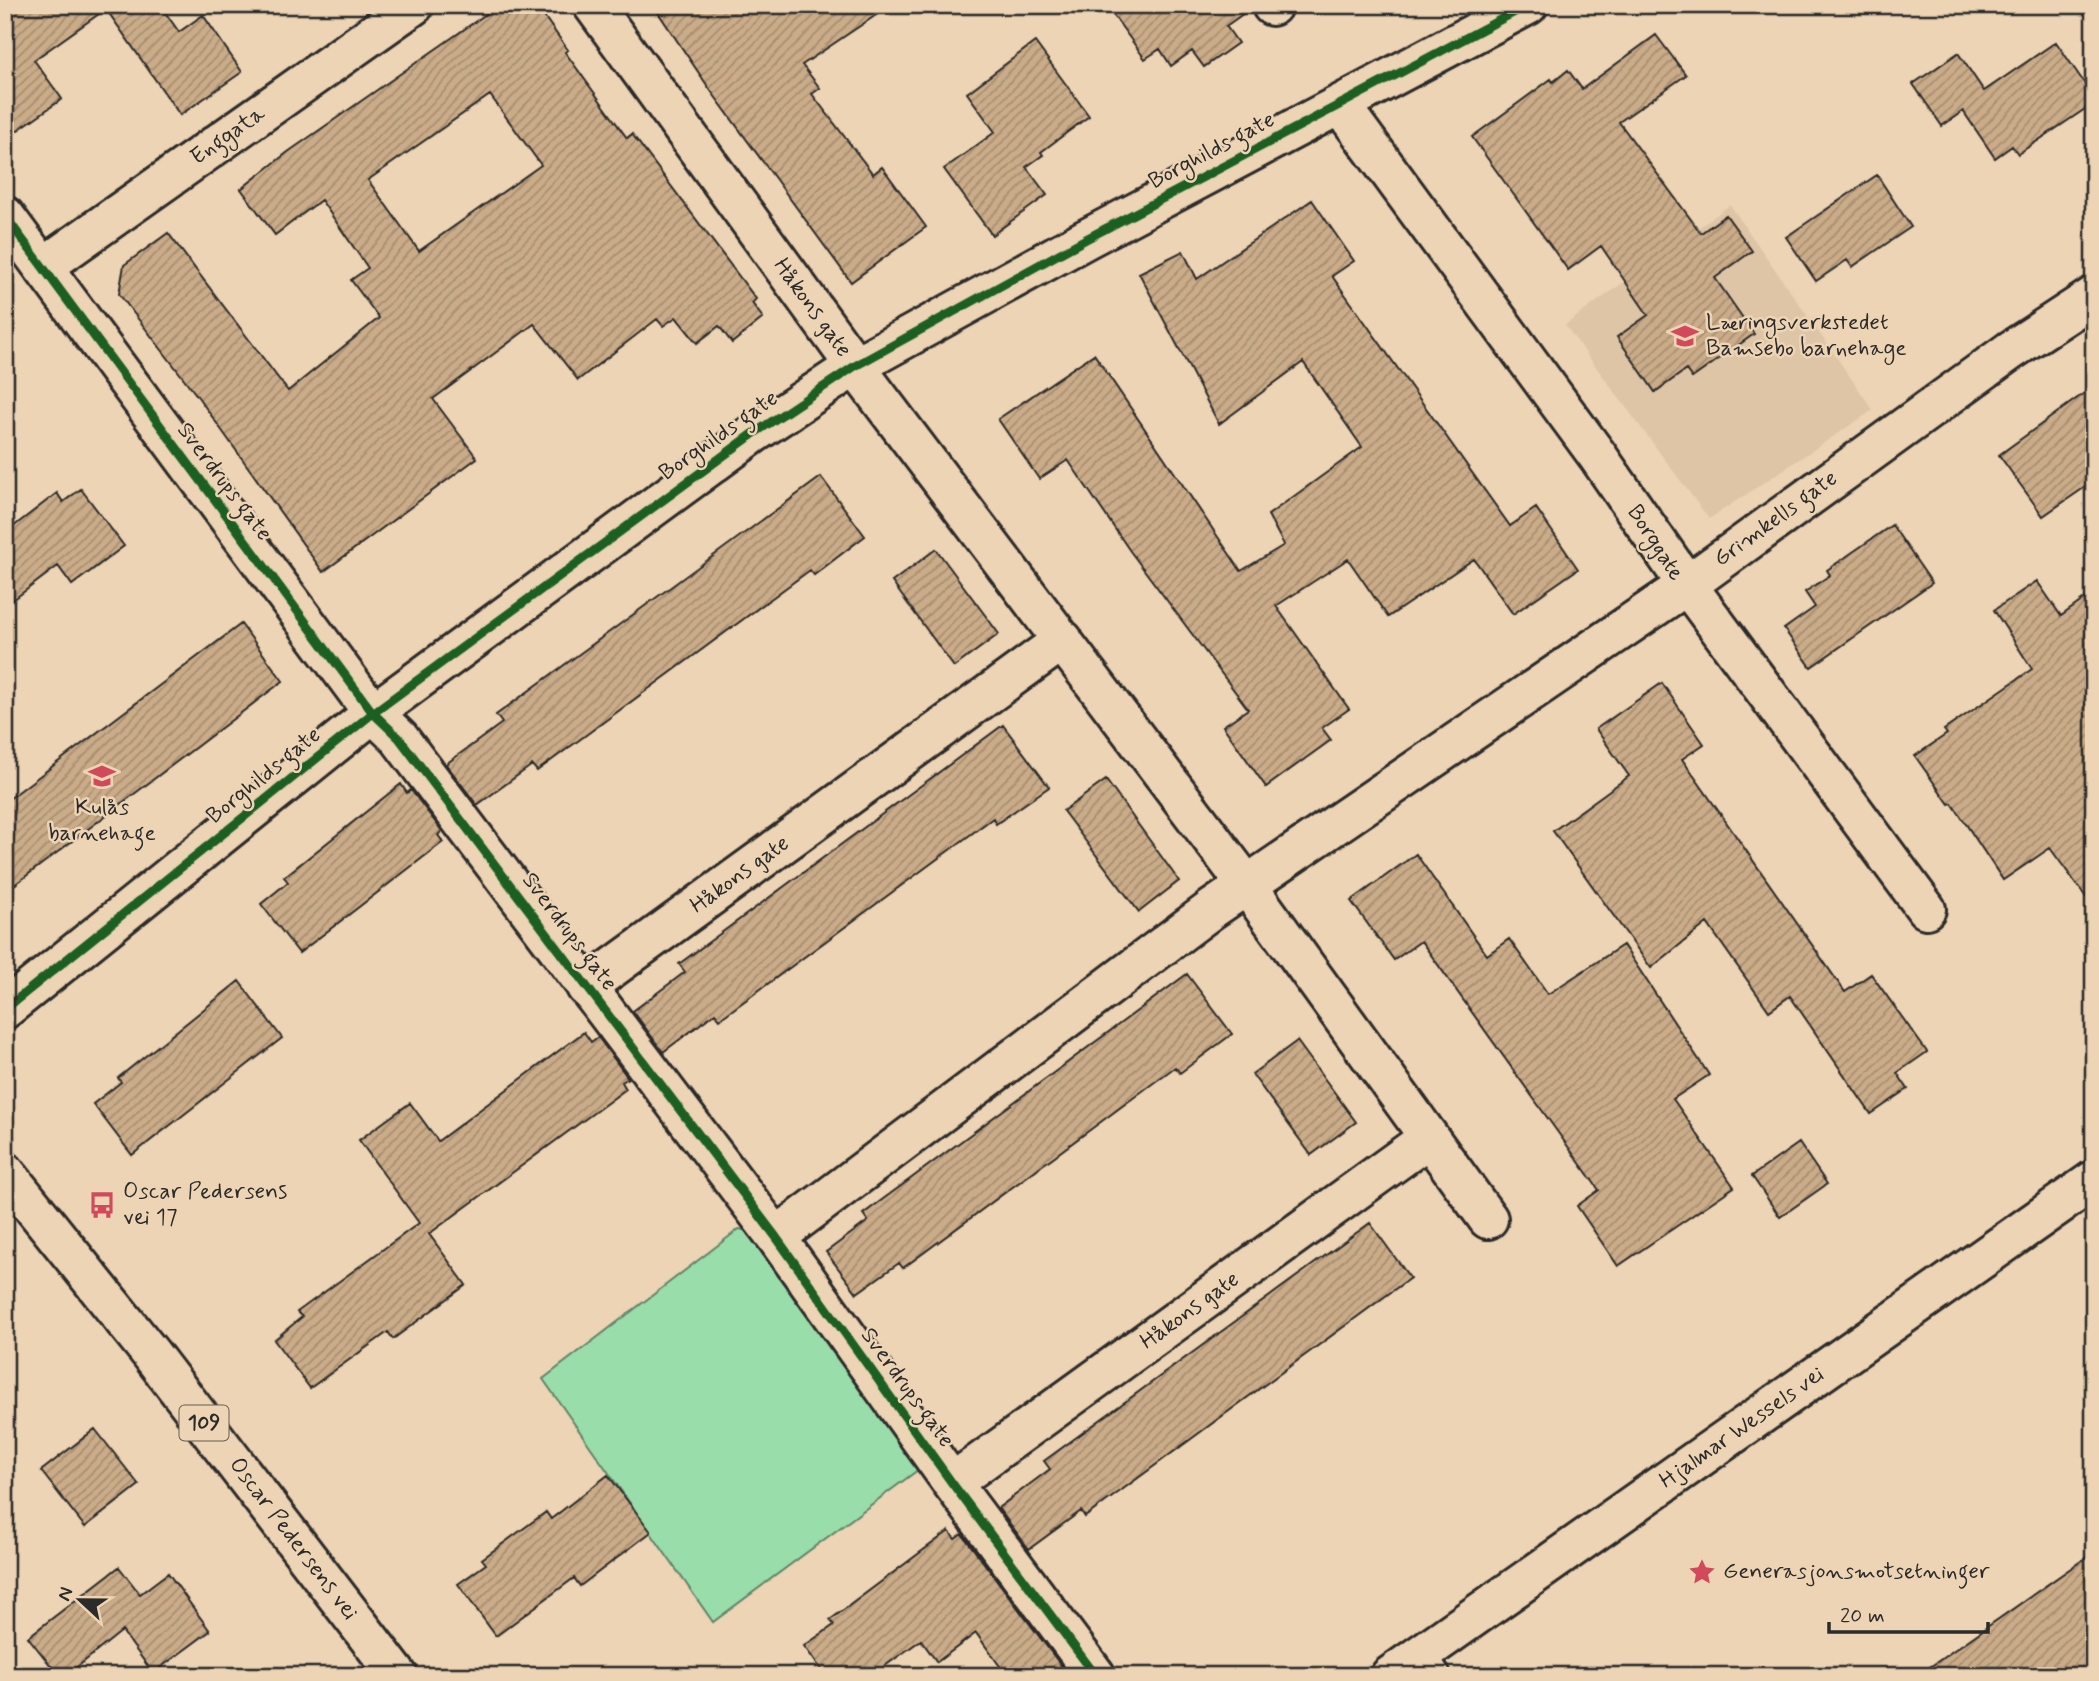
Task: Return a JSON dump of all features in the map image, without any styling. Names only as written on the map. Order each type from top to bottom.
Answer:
[{"type":"street","name":"Enggata","points":[[43,267],[414,5]]},
{"type":"street","name":"Håkons gate","points":[[593,5],[855,366],[1246,884],[1427,1139],[1488,1219]]},
{"type":"street","name":"Borghilds gate","points":[[5,1009],[373,713],[753,434],[855,366],[1095,234],[1342,106],[1528,5]]},
{"type":"street","name":"Borggate","points":[[1246,884],[1686,585],[1597,455],[1342,106]]},
{"type":"street","name":"Sverdrups gate","points":[[5,216],[373,713],[399,738],[776,1237],[952,1483],[1096,1676]]},
{"type":"street","name":"Grimkells gate","points":[[1686,585],[2010,351],[2094,296]]},
{"type":"street","points":[[1686,585],[1926,909]]},
{"type":"street","name":"Håkons gate","points":[[586,987],[1063,640]]},
{"type":"street","points":[[776,1237],[1246,884]]},
{"type":"street","name":"Håkons gate","points":[[952,1483],[1427,1139]]},
{"type":"street","name":"Oscar Pedersens vei","points":[[5,1172],[152,1354],[398,1676]]},
{"type":"street","name":"Hjalmar Wessels vei","points":[[1390,1676],[1432,1664],[2094,1180]]},
{"type":"shaded area","points":[[1730,205],[1873,410],[1709,519],[1565,325]]},
{"type":"green space","points":[[739,1229],[776,1237],[934,1458],[713,1622],[543,1379]]},
{"type":"building","points":[[5,5],[160,5],[179,32],[203,15],[242,72],[180,115],[106,9],[34,60],[62,99],[5,139]]},
{"type":"building","points":[[499,5],[536,5],[568,50],[565,52],[627,138],[632,134],[756,299],[752,303],[763,318],[732,343],[719,326],[697,343],[676,317],[663,326],[657,319],[578,380],[534,324],[433,399],[477,458],[323,572],[198,397],[119,294],[124,265],[168,233],[288,391],[379,318],[351,280],[368,268],[321,200],[275,235],[241,189],[288,152]],"holes":[[[490,95],[541,165],[419,251],[368,180]]]},
{"type":"building","points":[[653,5],[891,5],[802,65],[820,88],[812,94],[873,174],[882,167],[926,227],[851,282],[711,91]]},
{"type":"building","points":[[1106,5],[1250,5],[1251,8],[1226,26],[1238,43],[1204,67],[1192,51],[1171,66],[1160,49],[1145,59]]},
{"type":"building","points":[[1656,35],[1686,75],[1619,122],[1701,233],[1726,215],[1752,251],[1715,278],[1754,334],[1692,378],[1686,370],[1655,392],[1617,337],[1648,315],[1601,246],[1568,270],[1472,137],[1551,79],[1553,82],[1568,70],[1582,89]]},
{"type":"building","points":[[1035,42],[1089,116],[1041,152],[1043,155],[1026,167],[1047,195],[992,235],[944,169],[995,132],[967,93]]},
{"type":"building","points":[[2056,42],[2094,97],[2094,103],[2018,154],[2012,146],[1995,158],[1963,111],[1942,126],[1913,84],[1958,53],[1984,91]]},
{"type":"building","points":[[1877,175],[1911,227],[1852,267],[1847,260],[1816,281],[1786,237]]},
{"type":"building","points":[[1312,200],[1354,261],[1332,276],[1510,526],[1536,508],[1578,569],[1513,614],[1474,559],[1388,617],[1348,559],[1276,606],[1349,709],[1322,728],[1331,740],[1266,787],[1223,726],[1248,709],[1130,551],[1068,460],[1039,479],[998,419],[1094,354],[1241,571],[1284,545],[1268,515],[1362,447],[1303,362],[1219,424],[1139,273],[1183,251],[1197,279]]},
{"type":"building","points":[[2094,386],[2094,481],[2043,516],[1999,455]]},
{"type":"building","points":[[821,477],[865,536],[814,575],[810,570],[537,771],[532,765],[477,805],[446,764],[502,723],[496,715]]},
{"type":"building","points":[[81,489],[124,546],[72,585],[58,566],[5,606],[5,533],[57,493],[63,502]]},
{"type":"building","points":[[1892,525],[1932,583],[1811,667],[1784,629],[1815,607],[1805,592],[1830,575],[1827,570]]},
{"type":"building","points":[[936,549],[999,634],[954,667],[892,582]]},
{"type":"building","points":[[2037,581],[2061,616],[2094,592],[2094,908],[2050,848],[2003,880],[1952,803],[1949,804],[1915,756],[1947,734],[1944,730],[2032,669],[1994,610]]},
{"type":"building","points":[[241,624],[283,681],[5,892],[5,802]]},
{"type":"building","points":[[1662,683],[1704,744],[1682,759],[1845,992],[1871,974],[1927,1052],[1897,1073],[1908,1089],[1871,1114],[1790,996],[1769,1011],[1707,923],[1651,968],[1553,831],[1629,776],[1596,729]]},
{"type":"building","points":[[1003,725],[1049,787],[996,824],[993,818],[720,1019],[715,1013],[663,1052],[633,1011],[685,972],[679,964]]},
{"type":"building","points":[[1106,780],[1179,881],[1139,912],[1063,811]]},
{"type":"building","points":[[401,784],[407,793],[411,790],[442,831],[438,835],[443,842],[299,953],[261,904],[288,882],[284,877]]},
{"type":"building","points":[[1416,854],[1487,955],[1509,939],[1548,994],[1623,945],[1709,1075],[1673,1099],[1734,1187],[1618,1266],[1577,1206],[1599,1190],[1421,941],[1394,960],[1351,901]]},
{"type":"building","points":[[1187,974],[1232,1034],[1180,1073],[1175,1067],[903,1268],[899,1263],[857,1293],[826,1252],[868,1221],[863,1214]]},
{"type":"building","points":[[239,981],[282,1038],[132,1155],[93,1104],[121,1082],[118,1078]]},
{"type":"building","points":[[584,1032],[591,1042],[598,1037],[628,1078],[622,1082],[626,1089],[429,1234],[466,1285],[393,1339],[388,1332],[310,1388],[274,1340],[302,1317],[297,1312],[419,1223],[359,1140],[410,1103],[438,1141]]},
{"type":"building","points":[[1297,1041],[1356,1122],[1311,1155],[1252,1074]]},
{"type":"building","points":[[1799,1143],[1827,1184],[1780,1217],[1752,1176]]},
{"type":"building","points":[[1370,1223],[1410,1278],[1085,1517],[1081,1511],[1029,1549],[998,1508],[1050,1469],[1044,1461]]},
{"type":"building","points":[[95,1429],[139,1485],[85,1527],[41,1471]]},
{"type":"building","points":[[608,1475],[651,1532],[580,1586],[574,1578],[496,1636],[458,1584],[486,1564],[482,1559],[546,1512],[551,1519]]},
{"type":"building","points":[[949,1531],[955,1539],[962,1534],[1069,1676],[1007,1676],[976,1633],[937,1662],[921,1640],[871,1676],[826,1676],[804,1646],[834,1625],[830,1620]]},
{"type":"building","points":[[2094,1552],[2094,1676],[1917,1676]]},
{"type":"building","points":[[119,1567],[140,1594],[168,1573],[210,1631],[153,1673],[122,1631],[66,1676],[59,1676],[28,1637]]},
{"type":"cycle path","points":[[5,1009],[373,713],[753,434],[855,366],[1086,239],[1528,5]]},
{"type":"cycle path","points":[[5,216],[373,713],[399,738],[776,1237],[952,1483],[1096,1676]]},
{"type":"place","name":"Læringsverkstedet Bamsebo barnehage","points":[[1685,336]]},
{"type":"place","name":"Kulås barnehage","points":[[102,776]]},
{"type":"place","name":"Oscar Pedersens vei 17","points":[[102,1205]]},
{"type":"place","name":"Generasjonsmotsetninger","points":[[1702,1572]]}]
